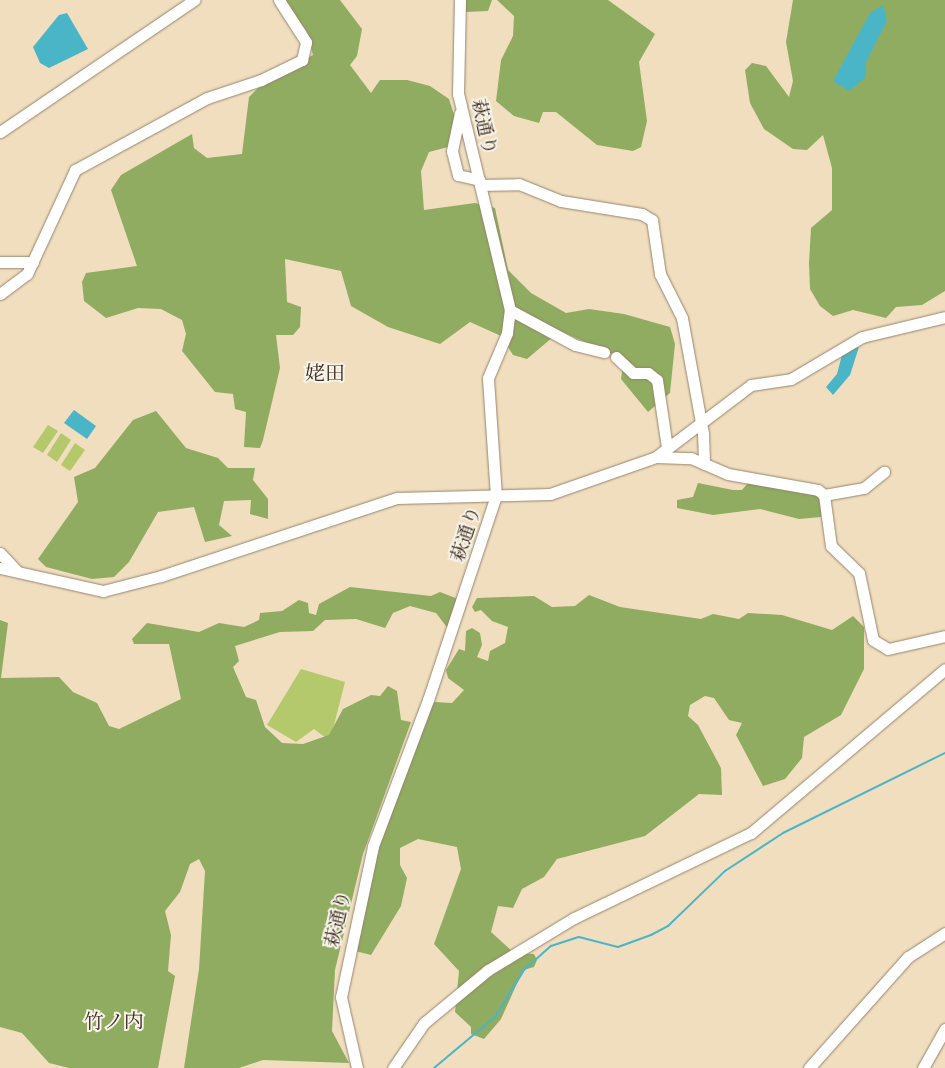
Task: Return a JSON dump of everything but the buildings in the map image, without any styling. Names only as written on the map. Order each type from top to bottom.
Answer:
[{"type":"street","points":[[0,132],[194,0]]},
{"type":"street","points":[[0,293],[27,274],[75,170],[207,98],[261,80],[302,60],[306,42],[279,0]]},
{"type":"street","name":"萩通り","points":[[357,1068],[342,997],[373,846],[428,700],[496,496],[488,378],[502,349],[510,310],[461,110],[458,36],[460,0]]},
{"type":"street","points":[[461,110],[452,151],[458,175],[479,183],[519,184],[561,201],[642,214],[652,220],[660,274],[682,318],[699,422],[699,459]]},
{"type":"street","points":[[0,262],[33,262]]},
{"type":"street","points":[[510,310],[575,345],[604,352]]},
{"type":"street","points":[[0,568],[103,591],[161,576],[390,499],[550,494],[656,457],[740,390],[791,378],[846,343],[945,317]]},
{"type":"street","points":[[616,357],[633,373],[648,373],[657,380],[667,448]]},
{"type":"street","points":[[656,457],[699,459],[763,482],[814,488],[824,495],[864,488],[884,472]]},
{"type":"street","points":[[824,495],[828,537],[841,558],[860,572],[873,640],[888,649],[945,636]]},
{"type":"street","points":[[0,553],[17,571]]},
{"type":"street","points":[[393,1068],[424,1023],[488,970],[574,918],[751,833],[945,669]]},
{"type":"street","points":[[809,1068],[908,957],[945,933]]},
{"type":"street","points":[[923,1068],[945,1029]]},
{"type":"green space","points":[[282,0],[340,0],[362,29],[357,56],[350,65],[371,93],[380,80],[407,80],[430,86],[449,99],[456,121],[448,147],[429,152],[421,171],[424,210],[475,203],[495,208],[508,270],[531,293],[566,313],[589,309],[624,314],[670,327],[675,344],[670,393],[648,412],[621,379],[624,359],[560,331],[527,359],[513,355],[501,336],[470,322],[440,344],[388,327],[351,306],[341,271],[285,259],[287,302],[301,307],[300,327],[293,335],[276,335],[280,368],[263,440],[260,448],[244,447],[246,412],[235,409],[233,394],[215,392],[182,351],[186,334],[182,320],[161,309],[138,308],[106,318],[84,301],[82,282],[86,273],[137,266],[111,190],[121,175],[192,134],[194,148],[207,158],[242,154],[249,97],[263,83],[313,55],[306,30]]},
{"type":"green space","points":[[466,0],[492,0],[488,11],[466,12]]},
{"type":"green space","points":[[497,0],[608,0],[655,34],[639,62],[647,121],[641,147],[633,151],[597,145],[556,112],[543,112],[539,123],[514,116],[496,101],[501,60],[513,36],[514,16]]},
{"type":"green space","points":[[793,0],[945,0],[945,291],[922,305],[896,307],[886,318],[853,310],[833,316],[820,306],[810,289],[809,263],[811,228],[832,210],[832,168],[823,135],[807,150],[793,149],[764,129],[750,103],[745,70],[752,63],[766,66],[789,97],[793,81],[786,42]]},
{"type":"green space","points":[[156,411],[186,448],[218,458],[228,468],[255,468],[253,480],[268,499],[268,519],[250,514],[251,500],[224,501],[219,525],[232,536],[205,542],[194,507],[158,512],[129,562],[114,577],[92,579],[46,567],[38,559],[78,502],[74,477],[95,468],[133,420]]},
{"type":"green space","points":[[48,425],[58,431],[43,453],[33,447]]},
{"type":"green space","points":[[61,433],[71,440],[57,462],[47,455]]},
{"type":"green space","points":[[75,443],[85,450],[70,471],[61,465]]},
{"type":"green space","points":[[698,483],[733,490],[742,490],[748,483],[813,491],[821,500],[821,517],[799,519],[760,509],[713,515],[677,508],[677,500],[693,497]]},
{"type":"green space","points":[[350,587],[431,596],[440,592],[458,599],[449,630],[436,613],[410,606],[393,613],[385,628],[356,619],[325,620],[313,631],[280,632],[235,646],[239,661],[233,667],[246,697],[256,700],[265,727],[282,743],[303,744],[329,735],[343,709],[371,695],[380,696],[388,686],[397,691],[401,720],[411,722],[363,854],[335,970],[332,1031],[349,1063],[263,1060],[239,1068],[184,1068],[199,969],[205,871],[199,859],[190,864],[180,892],[165,911],[171,935],[168,971],[175,976],[158,1068],[69,1068],[49,1063],[22,1033],[0,1027],[0,620],[8,623],[1,678],[59,677],[73,692],[97,703],[109,726],[119,729],[181,699],[169,644],[134,644],[132,639],[147,623],[199,632],[219,623],[244,627],[259,620],[260,613],[282,611],[299,600],[308,603],[309,613],[316,615],[319,604]]},
{"type":"green space","points":[[589,595],[620,607],[701,619],[713,614],[739,619],[748,613],[782,615],[832,630],[853,616],[864,627],[864,669],[841,715],[804,737],[802,758],[785,779],[763,786],[736,735],[742,723],[729,720],[714,698],[705,696],[690,705],[688,716],[698,725],[721,768],[722,795],[699,794],[645,836],[557,859],[544,877],[522,889],[513,908],[498,906],[491,932],[514,953],[534,954],[537,960],[534,967],[523,970],[501,1019],[484,1039],[471,1034],[471,1027],[455,1012],[459,971],[434,944],[461,869],[457,847],[418,839],[400,848],[400,865],[407,878],[401,906],[371,955],[355,951],[370,871],[434,702],[452,703],[464,690],[448,678],[446,670],[459,649],[465,651],[466,631],[472,628],[480,633],[482,645],[477,657],[488,661],[490,651],[505,643],[508,627],[492,621],[481,610],[475,612],[472,607],[477,598],[534,596],[552,607],[575,606]]},
{"type":"green space","points":[[301,669],[345,682],[332,733],[326,738],[314,729],[296,742],[267,725]]},
{"type":"water","points":[[883,5],[887,21],[866,62],[865,78],[849,91],[833,81],[870,13]]},
{"type":"water","points":[[67,13],[88,49],[49,68],[40,63],[33,47],[59,15]]},
{"type":"water","points":[[859,347],[850,375],[833,395],[826,387],[837,374],[843,351]]},
{"type":"water","points":[[74,410],[96,426],[87,439],[64,423]]},
{"type":"waterway","points":[[434,1068],[496,1016],[524,970],[551,946],[579,937],[618,947],[651,935],[668,926],[725,871],[783,833],[945,753]]},
{"type":"district","name":"姥田","points":[[325,373]]},
{"type":"district","name":"竹ノ内","points":[[114,1021]]}]
